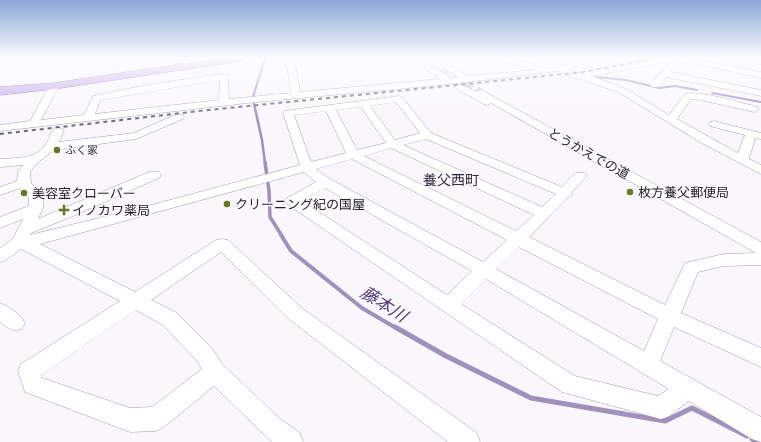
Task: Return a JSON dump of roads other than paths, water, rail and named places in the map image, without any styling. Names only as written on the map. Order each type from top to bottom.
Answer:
[{"type":"main road","points":[[0,91],[54,86],[104,79]]},
{"type":"street","points":[[88,117],[96,98],[211,79]]},
{"type":"street","points":[[224,79],[224,102]]},
{"type":"street","points":[[293,79],[296,95]]},
{"type":"street","points":[[453,79],[596,162],[643,184]]},
{"type":"street","points":[[455,79],[459,82]]},
{"type":"street","points":[[0,128],[252,99],[501,79]]},
{"type":"street","points":[[394,94],[459,82],[483,89],[535,79]]},
{"type":"street","points":[[586,79],[623,91],[704,140],[761,170]]},
{"type":"street","points":[[655,86],[661,79]]},
{"type":"street","points":[[688,79],[757,92],[759,79]]},
{"type":"street","points":[[701,97],[710,79]]},
{"type":"street","points":[[189,106],[193,81]]},
{"type":"street","points":[[34,124],[54,86]]},
{"type":"street","points":[[152,110],[160,87]]},
{"type":"street","name":"とうかえでの道","points":[[483,89],[643,184],[761,249]]},
{"type":"street","points":[[672,120],[688,96],[701,97],[754,109]]},
{"type":"street","points":[[566,192],[427,135],[399,99],[288,113],[307,168],[325,182],[484,270],[761,430]]},
{"type":"street","points":[[704,140],[725,102]]},
{"type":"street","points":[[364,104],[393,144],[544,214]]},
{"type":"street","points":[[330,108],[353,155],[669,316],[761,358]]},
{"type":"street","points":[[50,147],[136,136],[179,117]]},
{"type":"street","points":[[714,124],[756,135],[742,160]]},
{"type":"street","points":[[22,236],[36,208],[36,198],[24,183],[24,172],[33,160],[50,147],[58,130]]},
{"type":"street","points":[[22,236],[37,239],[427,135]]},
{"type":"street","points":[[0,163],[33,160]]},
{"type":"street","points":[[0,256],[22,236],[68,213],[154,175]]},
{"type":"street","points":[[448,305],[544,214],[580,176]]},
{"type":"street","points":[[325,182],[292,201],[570,385],[661,408],[688,388]]},
{"type":"street","points":[[0,191],[24,183]]},
{"type":"street","points":[[0,223],[36,208]]},
{"type":"street","points":[[22,236],[33,247],[170,319],[204,354],[215,372],[271,426],[291,442]]},
{"type":"street","points":[[215,372],[156,419],[130,420],[33,385],[29,372],[222,244],[296,314],[468,442]]},
{"type":"street","points":[[648,365],[691,267],[724,260],[761,259]]},
{"type":"waterway","points":[[254,105],[253,97],[259,79]]},
{"type":"waterway","points":[[612,79],[626,80],[659,88],[675,86],[697,90]]},
{"type":"waterway","points":[[712,93],[761,102]]},
{"type":"waterway","points":[[254,104],[262,140],[265,163]]},
{"type":"waterway","name":"藤本川","points":[[265,162],[269,191],[270,217],[282,236]]},
{"type":"waterway","name":"藤本川","points":[[281,235],[291,251],[362,308],[396,328]]},
{"type":"waterway","points":[[395,327],[446,356],[531,398],[665,421],[692,408],[747,436]]},
{"type":"waterway","points":[[752,439],[759,442]]},
{"type":"tunnel","points":[[456,79],[480,93]]},
{"type":"railway","points":[[0,134],[199,111],[519,79]]},
{"type":"place","name":"ふく家","points":[[57,150]]},
{"type":"place","name":"枚方養父郵便局","points":[[630,192]]},
{"type":"place","name":"美容室クローバー","points":[[24,193]]},
{"type":"place","name":"クリーニング紀の国屋","points":[[227,204]]},
{"type":"place","name":"イノカワ薬局","points":[[64,210]]},
{"type":"district","name":"養父西町","points":[[451,180]]}]
